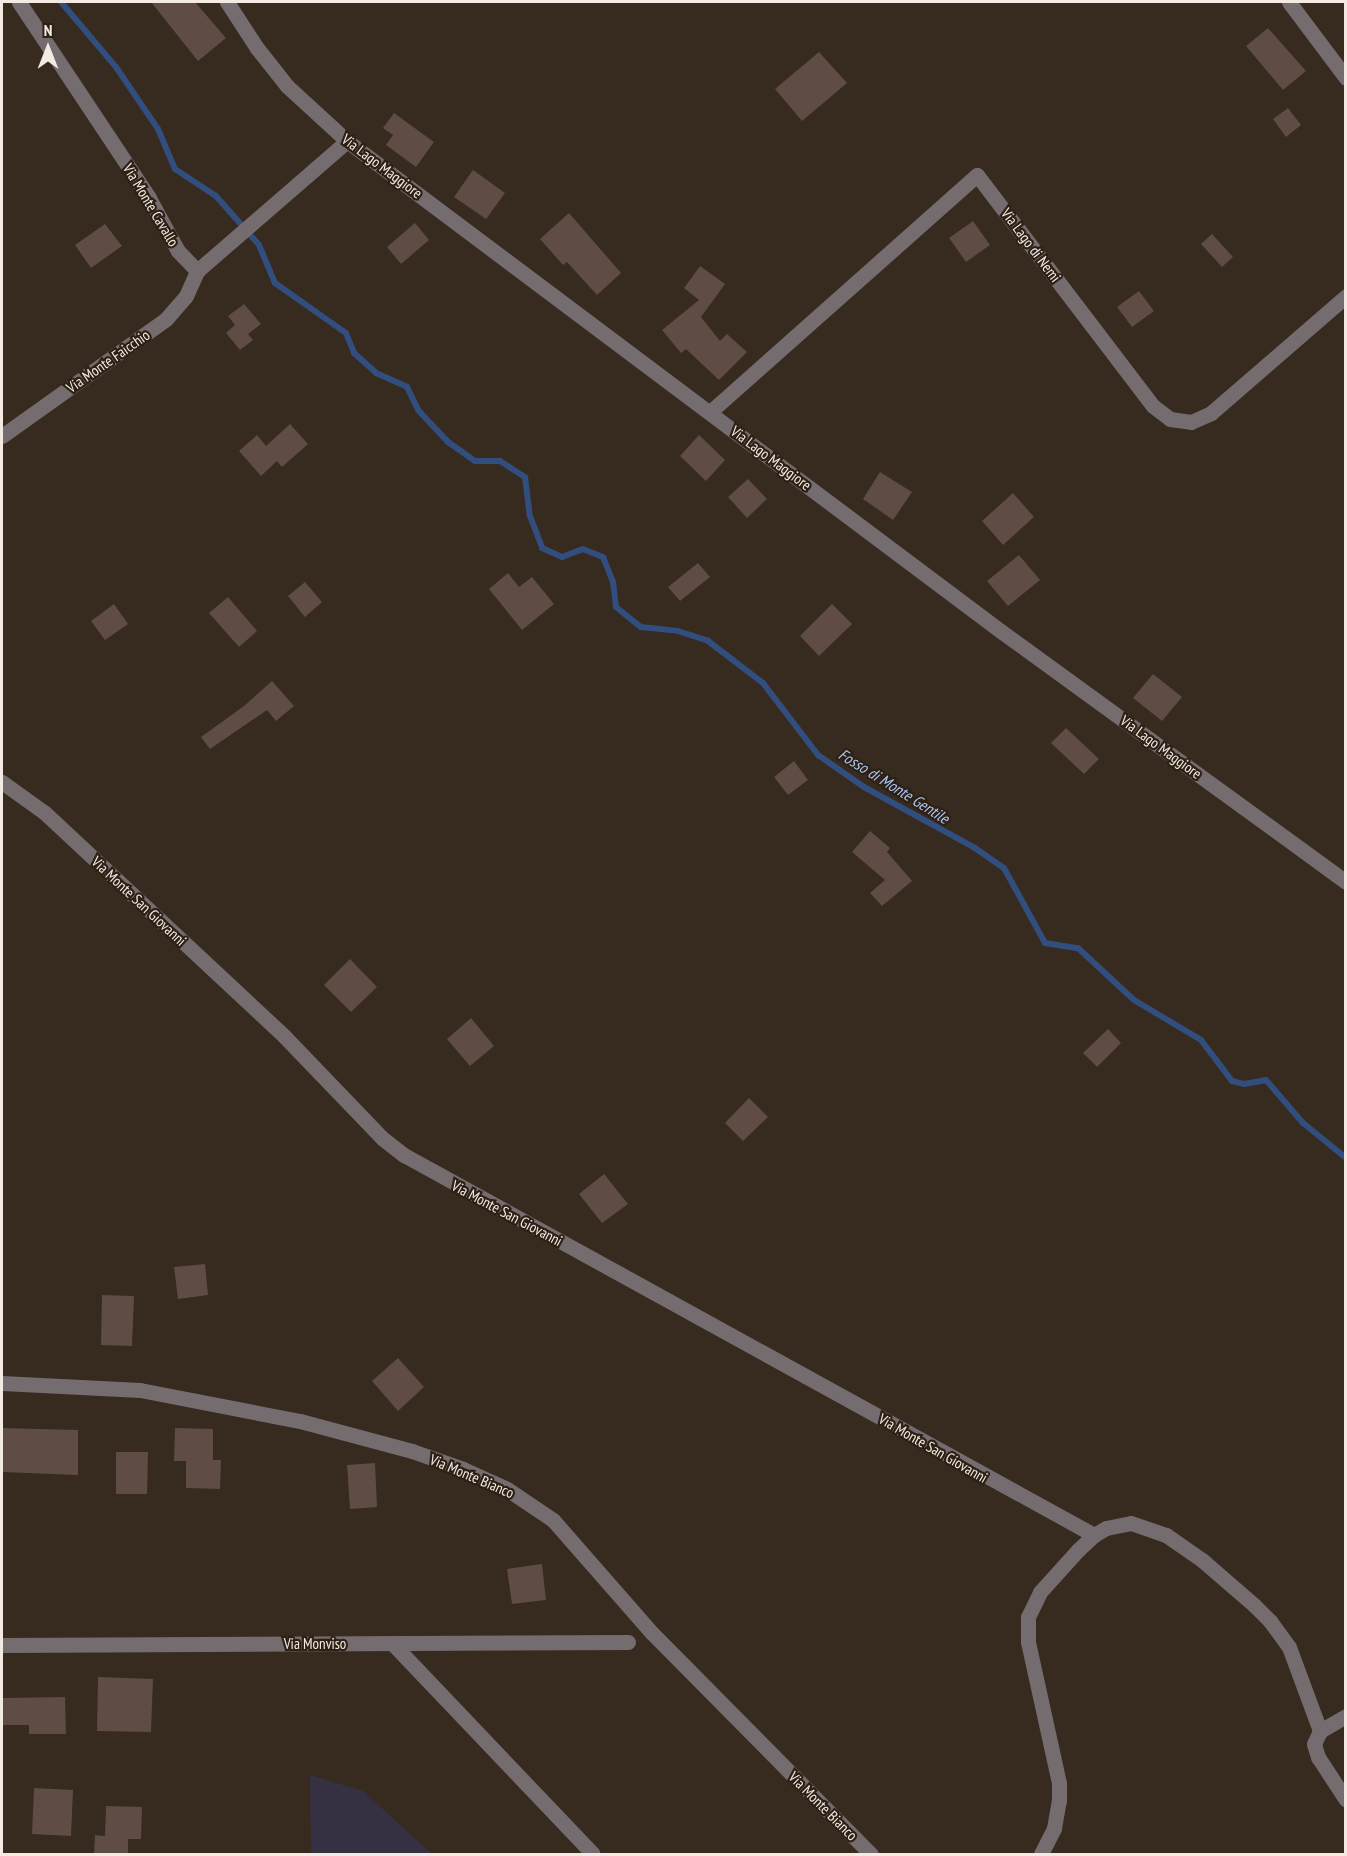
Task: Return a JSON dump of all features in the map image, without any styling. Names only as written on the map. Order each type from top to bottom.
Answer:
[{"type":"street","name":"Via Monte Cavallo","points":[[19,2],[149,198],[178,251],[197,271]]},
{"type":"street","name":"Via Lago Maggiore","points":[[227,2],[257,48],[287,86],[347,141],[1002,632],[1346,882]]},
{"type":"street","points":[[1288,2],[1346,78]]},
{"type":"street","points":[[197,271],[347,141]]},
{"type":"street","name":"Via Lago di Nemi","points":[[710,412],[977,174],[1153,406],[1170,419],[1191,422],[1211,413],[1346,296]]},
{"type":"street","name":"Via Monte Faicchio","points":[[2,436],[166,320],[186,296],[197,271]]},
{"type":"street","name":"Via Monte San Giovanni","points":[[2,782],[45,813],[284,1036],[382,1138],[404,1155],[1094,1535]]},
{"type":"street","name":"Via Monte Bianco","points":[[2,1383],[140,1390],[300,1421],[421,1454],[507,1489],[553,1520],[651,1632],[871,1854]]},
{"type":"street","points":[[1041,1854],[1054,1828],[1059,1801],[1059,1783],[1028,1642],[1028,1617],[1040,1592],[1094,1535],[1123,1524],[1149,1527],[1175,1540],[1226,1579],[1270,1621],[1283,1637],[1294,1658],[1320,1731]]},
{"type":"street","name":"Via Monviso","points":[[2,1645],[628,1642]]},
{"type":"street","points":[[392,1643],[594,1854]]},
{"type":"street","points":[[1346,1716],[1320,1731],[1314,1740],[1316,1752],[1346,1800]]},
{"type":"shaded area","points":[[310,1775],[363,1791],[432,1854],[311,1854]]},
{"type":"building","points":[[151,2],[195,2],[226,38],[198,61]]},
{"type":"building","points":[[1268,28],[1306,71],[1283,90],[1246,46]]},
{"type":"building","points":[[819,52],[847,83],[802,121],[775,89]]},
{"type":"building","points":[[1288,108],[1301,125],[1286,137],[1273,119]]},
{"type":"building","points":[[394,113],[434,142],[416,167],[386,145],[393,135],[383,128]]},
{"type":"building","points":[[473,170],[505,193],[486,219],[454,197]]},
{"type":"building","points":[[569,213],[621,273],[597,295],[567,262],[563,265],[540,239]]},
{"type":"building","points":[[973,221],[990,245],[966,262],[949,238]]},
{"type":"building","points":[[415,223],[429,240],[401,264],[387,247]]},
{"type":"building","points":[[105,224],[122,246],[91,268],[75,245]]},
{"type":"building","points":[[1212,234],[1233,257],[1222,267],[1201,244]]},
{"type":"building","points":[[700,266],[725,284],[701,317],[720,341],[727,334],[747,352],[719,380],[686,349],[681,353],[662,330],[699,300],[684,288]]},
{"type":"building","points":[[1139,291],[1154,311],[1132,327],[1117,307]]},
{"type":"building","points":[[244,304],[261,324],[248,334],[253,340],[240,350],[226,333],[235,325],[228,316]]},
{"type":"building","points":[[290,424],[308,444],[282,467],[277,461],[261,476],[239,451],[257,435],[266,446]]},
{"type":"building","points":[[699,435],[725,460],[706,481],[680,456]]},
{"type":"building","points":[[880,472],[912,492],[893,520],[863,499]]},
{"type":"building","points":[[748,479],[767,499],[747,518],[728,497]]},
{"type":"building","points":[[1013,493],[1034,517],[1003,545],[982,521]]},
{"type":"building","points":[[1019,555],[1040,580],[1008,606],[987,581]]},
{"type":"building","points":[[698,563],[710,577],[680,601],[668,587]]},
{"type":"building","points":[[508,573],[519,587],[532,577],[554,604],[522,630],[489,589]]},
{"type":"building","points":[[305,582],[322,602],[305,617],[288,596]]},
{"type":"building","points":[[228,597],[257,631],[239,647],[209,613]]},
{"type":"building","points":[[114,604],[128,624],[105,640],[91,621]]},
{"type":"building","points":[[832,604],[852,624],[819,656],[800,636]]},
{"type":"building","points":[[1153,674],[1182,697],[1162,721],[1133,698]]},
{"type":"building","points":[[272,681],[294,706],[276,721],[267,710],[210,749],[201,737],[244,706]]},
{"type":"building","points":[[1066,728],[1099,759],[1084,774],[1051,743]]},
{"type":"building","points":[[794,761],[808,780],[788,795],[774,777]]},
{"type":"building","points":[[870,831],[890,848],[887,852],[912,881],[882,906],[870,893],[885,880],[852,852]]},
{"type":"building","points":[[350,959],[377,987],[351,1012],[324,985]]},
{"type":"building","points":[[471,1018],[494,1046],[470,1066],[447,1039]]},
{"type":"building","points":[[1108,1029],[1121,1043],[1097,1067],[1083,1053]]},
{"type":"building","points":[[749,1098],[768,1117],[743,1141],[725,1123]]},
{"type":"building","points":[[604,1174],[628,1204],[602,1223],[579,1194]]},
{"type":"building","points":[[205,1264],[208,1295],[178,1299],[174,1267]]},
{"type":"building","points":[[102,1295],[134,1296],[132,1346],[101,1345]]},
{"type":"building","points":[[398,1358],[424,1387],[398,1411],[372,1381]]},
{"type":"building","points":[[2,1428],[78,1430],[78,1475],[2,1472]]},
{"type":"building","points":[[175,1428],[213,1429],[213,1460],[221,1460],[220,1489],[186,1488],[186,1461],[174,1461]]},
{"type":"building","points":[[116,1452],[148,1452],[147,1494],[116,1494]]},
{"type":"building","points":[[375,1463],[377,1507],[350,1509],[347,1465]]},
{"type":"building","points":[[542,1564],[546,1600],[512,1604],[507,1569]]},
{"type":"building","points":[[98,1677],[153,1679],[151,1732],[97,1731]]},
{"type":"building","points":[[65,1697],[66,1734],[29,1734],[29,1725],[2,1725],[2,1698]]},
{"type":"building","points":[[34,1788],[73,1790],[71,1836],[32,1834]]},
{"type":"building","points":[[106,1806],[142,1807],[141,1839],[128,1839],[128,1854],[94,1854],[95,1835],[105,1836]]},
{"type":"waterway","name":"Fosso di Monte Gentile","points":[[61,2],[116,67],[158,129],[175,169],[216,196],[259,245],[275,283],[346,333],[354,353],[376,373],[407,387],[418,410],[448,442],[475,461],[500,461],[525,477],[530,516],[542,548],[562,557],[583,549],[603,557],[613,582],[616,607],[641,627],[678,631],[708,641],[763,683],[818,755],[864,787],[975,848],[1004,868],[1045,943],[1078,948],[1134,1000],[1201,1040],[1232,1081],[1244,1084],[1266,1080],[1303,1123],[1346,1158]]}]
